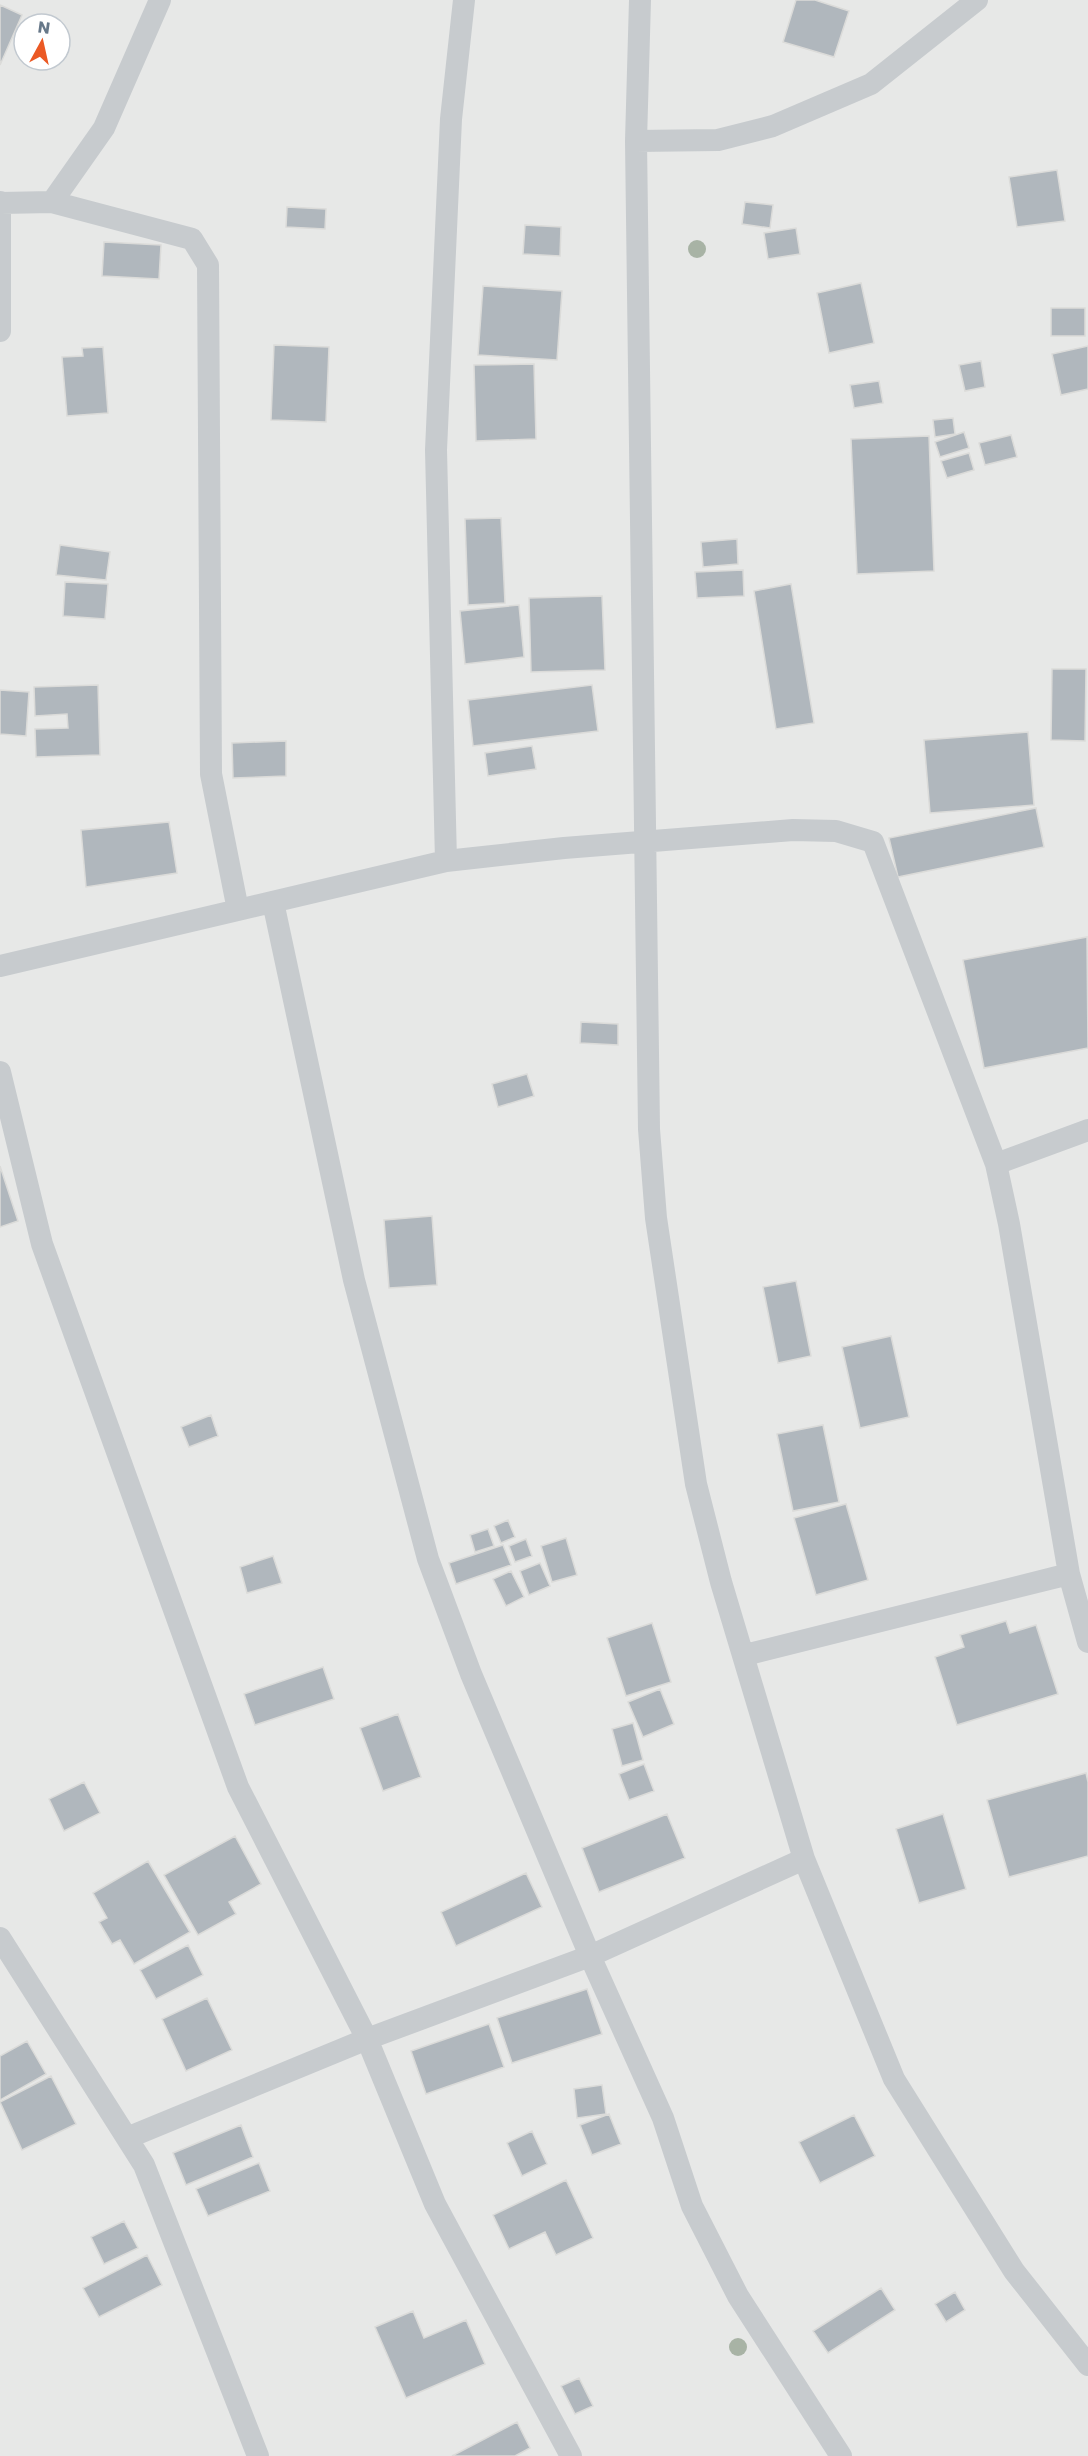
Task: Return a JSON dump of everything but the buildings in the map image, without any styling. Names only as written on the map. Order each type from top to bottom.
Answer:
[{"type":"lane","points":[[52,202],[105,128],[160,0]]},
{"type":"lane","points":[[446,861],[436,450],[451,119],[464,0]]},
{"type":"lane","points":[[640,0],[636,141],[649,1129],[656,1218],[696,1484],[708,1537],[745,1654],[804,1859],[894,2079],[1014,2271],[1088,2365]]},
{"type":"lane","points":[[636,141],[717,140],[773,126],[871,84],[977,0]]},
{"type":"lane","points":[[0,332],[1,203],[52,202],[192,239],[208,265],[212,774],[238,910]]},
{"type":"lane","points":[[0,966],[446,861],[793,830],[836,831],[873,842],[996,1164],[1009,1224],[1069,1574],[1088,1642]]},
{"type":"lane","points":[[273,902],[354,1280],[425,1549],[471,1674],[590,1956],[663,2118],[692,2206],[738,2296],[841,2456]]},
{"type":"lane","points":[[0,1072],[42,1244],[238,1787],[367,2039],[435,2204],[571,2456]]},
{"type":"lane","points":[[996,1164],[1088,1130]]},
{"type":"lane","points":[[745,1654],[1069,1574]]},
{"type":"lane","points":[[127,2138],[367,2039],[590,1956],[804,1859]]},
{"type":"lane","points":[[0,1938],[144,2165],[258,2456]]},
{"type":"shaded area","points":[[0,0],[1088,0],[1088,2456],[0,2456]]}]
